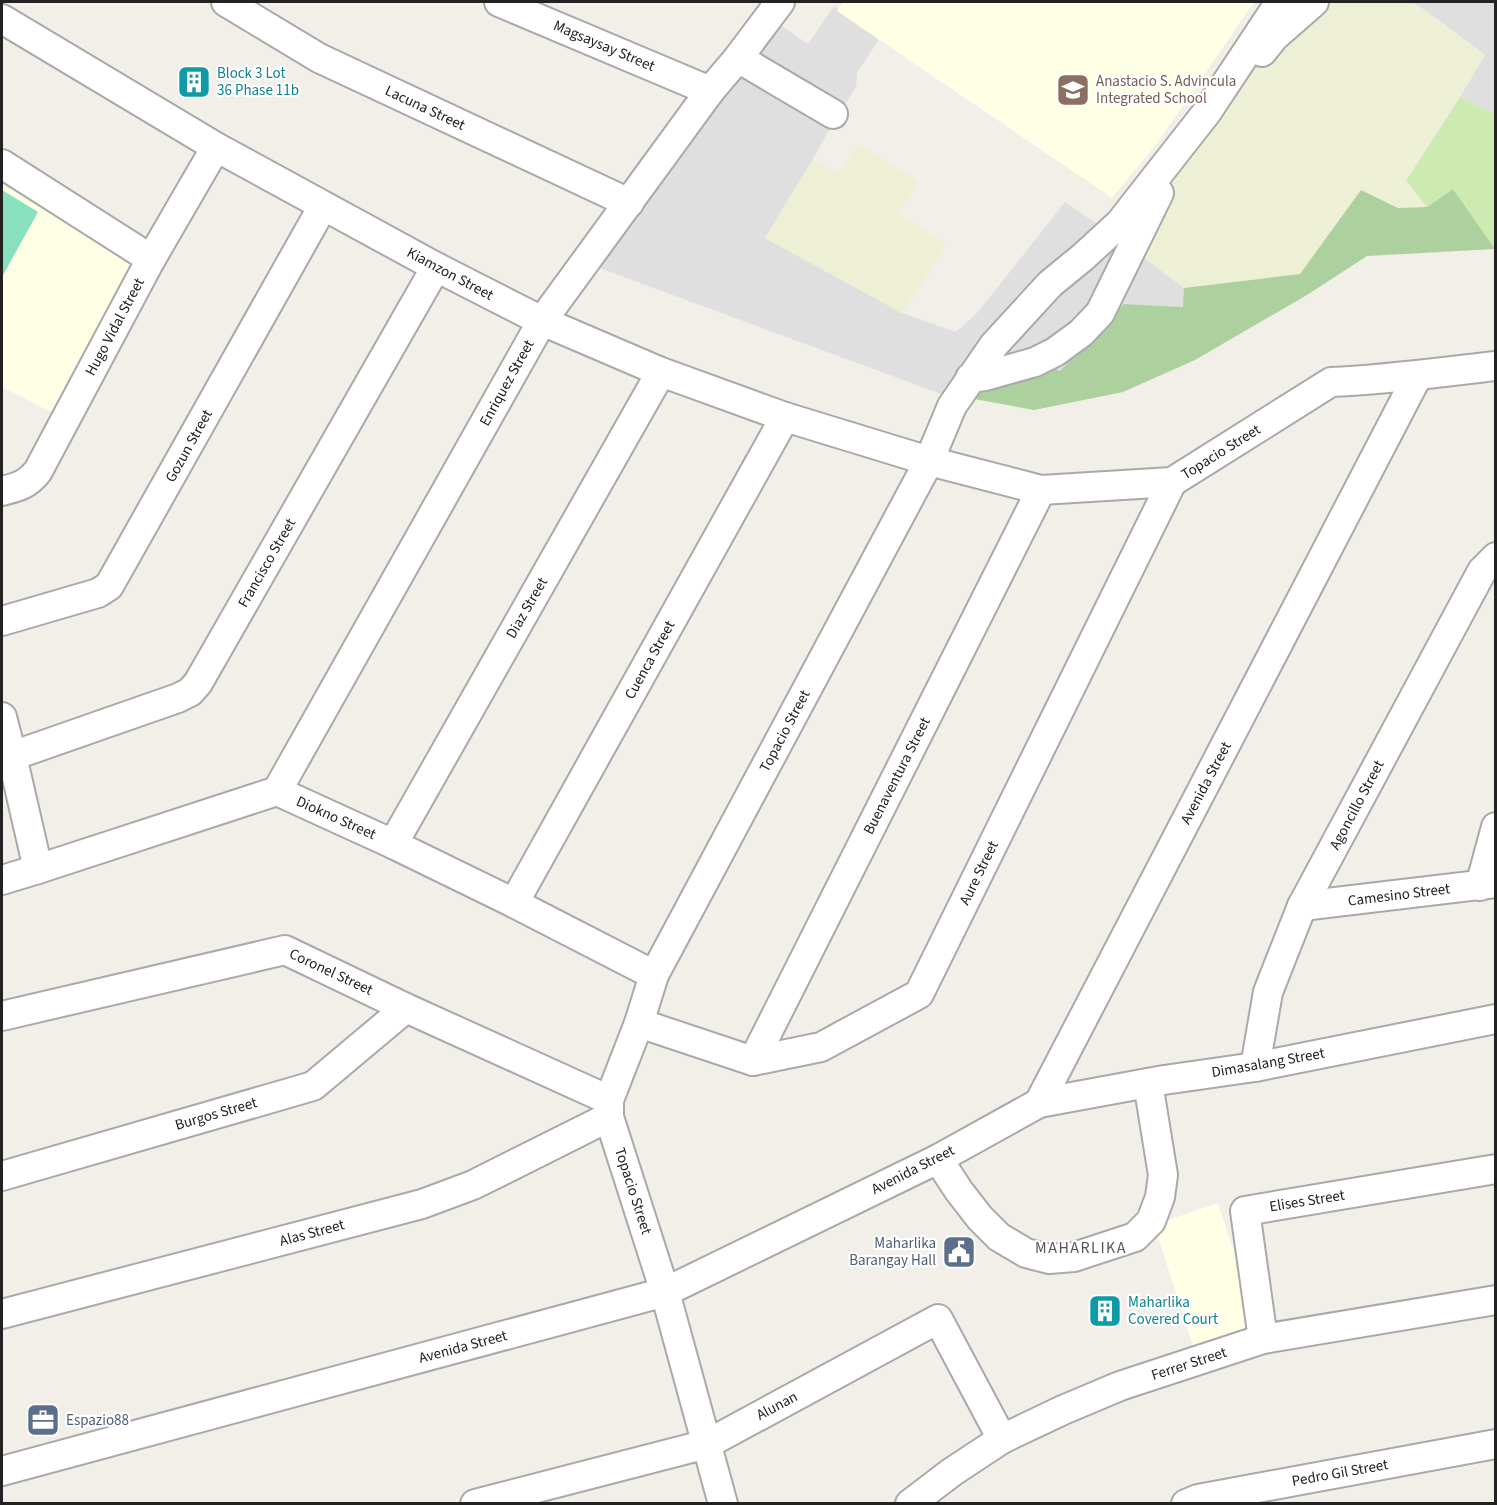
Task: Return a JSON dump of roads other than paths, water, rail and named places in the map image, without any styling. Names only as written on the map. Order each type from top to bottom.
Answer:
[{"type":"street","name":"Lacuna Street","points":[[226,2],[319,58],[629,203]]},
{"type":"street","name":"Magsaysay Street","points":[[499,2],[710,91]]},
{"type":"street","name":"Enriquez Street","points":[[277,791],[542,321],[710,91],[780,2]]},
{"type":"street","points":[[929,460],[952,406],[994,345],[1050,284],[1120,223],[1207,112],[1280,2]]},
{"type":"street","points":[[970,378],[1035,362],[1055,352],[1081,333],[1100,313],[1157,195],[1218,108],[1274,37],[1314,2]]},
{"type":"street","name":"Kiamzon Street","points":[[2,19],[216,147],[436,267],[542,321],[661,372],[785,417],[929,460]]},
{"type":"street","points":[[738,58],[833,114]]},
{"type":"street","name":"Hugo Vidal Street","points":[[2,492],[30,481],[38,471],[151,260],[216,147]]},
{"type":"street","points":[[2,164],[151,260]]},
{"type":"street","name":"Gozun Street","points":[[2,621],[98,593],[110,586],[323,206]]},
{"type":"street","name":"Francisco Street","points":[[12,756],[178,698],[190,692],[198,683],[436,267]]},
{"type":"street","name":"Topacio Street","points":[[723,1503],[665,1292],[609,1108],[654,975],[929,460],[1041,490],[1172,482],[1332,382],[1496,366]]},
{"type":"street","name":"Diaz Street","points":[[393,844],[661,372]]},
{"type":"street","name":"Avenida Street","points":[[2,1471],[665,1292],[938,1159],[1039,1103],[1418,375]]},
{"type":"street","name":"Cuenca Street","points":[[514,903],[785,417]]},
{"type":"street","name":"Aure Street","points":[[753,1061],[820,1047],[919,993],[1172,482]]},
{"type":"street","name":"Buenaventura Street","points":[[753,1061],[1041,490]]},
{"type":"street","name":"Agoncillo Street","points":[[1255,1067],[1268,992],[1302,906],[1482,571],[1496,557]]},
{"type":"street","points":[[2,717],[38,869]]},
{"type":"street","points":[[2,880],[277,791]]},
{"type":"street","name":"Diokno Street","points":[[277,791],[514,903],[654,975]]},
{"type":"street","points":[[1488,885],[1496,827]]},
{"type":"street","name":"Camesino Street","points":[[1302,906],[1488,885]]},
{"type":"street","name":"Coronel Street","points":[[2,1016],[285,950],[609,1108]]},
{"type":"street","name":"Burgos Street","points":[[2,1176],[313,1086],[406,1008]]},
{"type":"street","name":"Dimasalang Street","points":[[1039,1103],[1148,1083],[1255,1067],[1496,1019]]},
{"type":"street","points":[[639,1023],[753,1061]]},
{"type":"street","points":[[938,1159],[980,1218],[999,1237],[1026,1253],[1049,1259],[1074,1257],[1135,1237],[1151,1221],[1160,1197],[1162,1175],[1148,1083]]},
{"type":"street","name":"Alas Street","points":[[2,1314],[422,1204],[473,1185],[609,1108]]},
{"type":"street","name":"Elises Street","points":[[1263,1339],[1245,1211],[1496,1169]]},
{"type":"street","name":"Ferrer Street","points":[[910,1503],[1002,1439],[1120,1386],[1263,1339],[1496,1300]]},
{"type":"street","name":"Alunan","points":[[475,1503],[706,1444],[938,1319],[1002,1439]]},
{"type":"street","name":"Pedro Gil Street","points":[[1186,1503],[1496,1444]]},
{"type":"place","name":"Block 3 Lot 36 Phase 11b","points":[[194,82]]},
{"type":"place","name":"Anastacio S. Advincula Integrated School","points":[[1073,90]]},
{"type":"place","name":"Maharlika Barangay Hall","points":[[959,1252]]},
{"type":"place","name":"Maharlika Covered Court","points":[[1105,1311]]},
{"type":"place","name":"Espazio88","points":[[43,1420]]},
{"type":"district","name":"MAHARLIKA","points":[[1081,1248]]}]
